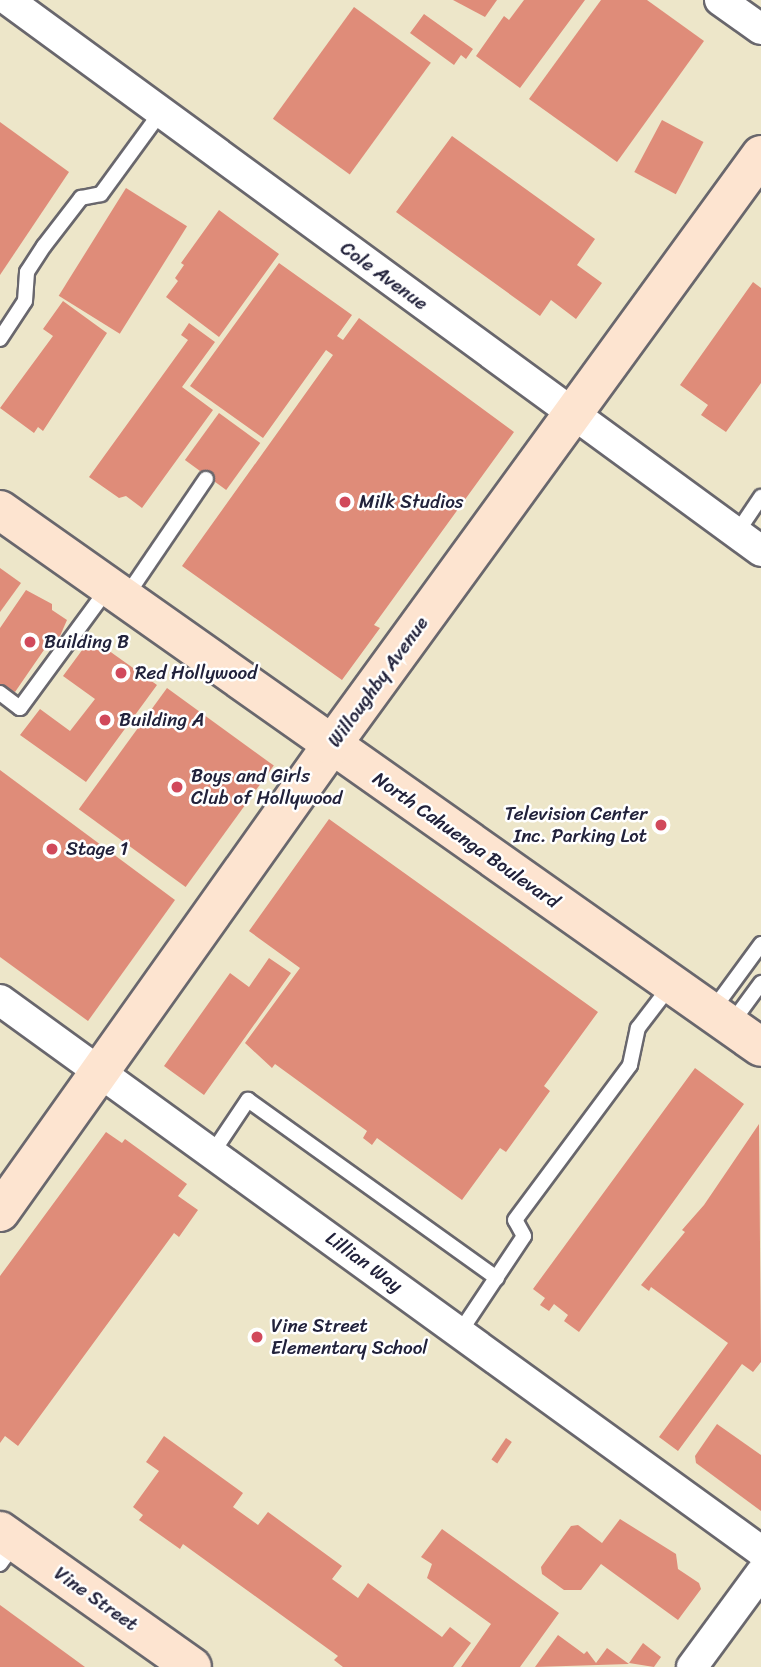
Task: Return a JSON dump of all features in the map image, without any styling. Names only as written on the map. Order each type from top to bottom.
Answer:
[{"type":"street","name":"Cole Avenue","points":[[8,0],[761,551]]},
{"type":"street","points":[[720,0],[761,29]]},
{"type":"street","name":"Willoughby Avenue","points":[[0,1212],[103,1072],[331,746],[761,155]]},
{"type":"street","name":"North Cahuenga Boulevard","points":[[0,510],[761,1047]]},
{"type":"street","name":"Lillian Way","points":[[0,1000],[761,1551]]},
{"type":"street","name":"Vine Street","points":[[5,1545],[185,1665]]},
{"type":"street","points":[[692,1667],[761,1573]]},
{"type":"lane","points":[[0,340],[25,301],[27,272],[71,208],[81,198],[102,194],[160,113]]},
{"type":"lane","points":[[0,693],[20,708],[116,593],[206,478]]},
{"type":"lane","points":[[736,534],[761,497]]},
{"type":"lane","points":[[721,1019],[761,944]]},
{"type":"lane","points":[[721,1019],[761,983]]},
{"type":"lane","points":[[460,1332],[524,1236],[514,1220],[629,1065],[638,1028],[671,984]]},
{"type":"lane","points":[[213,1152],[248,1100],[497,1278]]},
{"type":"building","points":[[453,0],[497,0],[485,17]]},
{"type":"building","points":[[524,0],[585,0],[520,88],[476,56],[504,16],[509,20]]},
{"type":"building","points":[[601,0],[647,0],[704,41],[617,162],[529,99]]},
{"type":"building","points":[[354,7],[431,63],[350,174],[273,119]]},
{"type":"building","points":[[424,14],[473,49],[466,59],[461,55],[454,65],[410,33]]},
{"type":"building","points":[[662,120],[703,142],[676,194],[634,172]]},
{"type":"building","points":[[0,122],[69,172],[0,275]]},
{"type":"building","points":[[452,136],[595,239],[577,265],[602,283],[576,319],[551,300],[540,316],[396,212]]},
{"type":"building","points":[[126,188],[187,226],[120,334],[59,296]]},
{"type":"building","points":[[219,210],[279,254],[219,337],[166,297],[178,281],[175,278],[184,265],[181,263]]},
{"type":"building","name":"Milk Studios","points":[[279,263],[352,315],[337,336],[343,340],[359,318],[514,432],[374,625],[380,628],[342,680],[182,566],[333,355],[326,350],[263,438],[190,386]]},
{"type":"building","points":[[753,282],[761,288],[761,383],[726,432],[701,415],[708,405],[680,385]]},
{"type":"building","points":[[63,301],[107,333],[43,431],[38,427],[34,433],[0,408],[53,336],[43,329]]},
{"type":"building","points":[[189,323],[215,342],[182,387],[213,410],[142,508],[126,496],[119,498],[89,477],[188,340],[181,335]]},
{"type":"building","points":[[219,413],[260,443],[226,490],[185,460]]},
{"type":"building","points":[[0,568],[21,583],[0,612]]},
{"type":"building","name":"Building B","points":[[26,590],[52,604],[52,610],[67,620],[53,652],[46,647],[15,692],[0,687],[0,628]]},
{"type":"building","name":"Building A","points":[[91,638],[157,685],[86,782],[20,735],[40,709],[70,731],[95,699],[63,676]]},
{"type":"building","name":"Boys and Girls Club of Hollywood","points":[[167,688],[274,766],[186,887],[79,809]]},
{"type":"building","name":"Stage 1","points":[[0,770],[175,900],[88,1021],[0,957]]},
{"type":"building","points":[[329,819],[598,1012],[544,1086],[550,1091],[506,1152],[500,1148],[462,1200],[377,1138],[372,1145],[363,1138],[367,1131],[275,1064],[272,1068],[245,1043],[300,968],[249,931]]},
{"type":"building","points":[[269,958],[291,973],[204,1095],[164,1066],[230,973],[249,987]]},
{"type":"building","points":[[695,1068],[744,1104],[579,1332],[564,1321],[568,1315],[554,1304],[549,1311],[540,1305],[545,1298],[533,1289]]},
{"type":"building","points":[[759,1124],[761,1362],[753,1372],[742,1364],[678,1451],[659,1437],[728,1343],[651,1287],[649,1291],[641,1285],[685,1232],[682,1230],[704,1205]]},
{"type":"building","points":[[106,1132],[122,1143],[125,1139],[187,1184],[178,1196],[198,1210],[179,1237],[174,1233],[18,1446],[5,1436],[0,1443],[0,1276]]},
{"type":"building","points":[[717,1424],[761,1455],[761,1511],[696,1463],[695,1456]]},
{"type":"building","points":[[164,1436],[243,1493],[233,1507],[258,1525],[268,1512],[342,1566],[332,1579],[358,1598],[368,1583],[442,1637],[450,1627],[471,1643],[453,1667],[343,1667],[334,1660],[338,1656],[183,1544],[180,1549],[139,1520],[143,1515],[133,1507],[159,1471],[146,1462]]},
{"type":"building","points":[[506,1438],[512,1442],[497,1463],[491,1460]]},
{"type":"building","points":[[620,1519],[676,1554],[678,1569],[699,1583],[701,1589],[678,1620],[601,1564],[581,1590],[564,1590],[542,1574],[541,1567],[571,1526],[578,1525],[602,1543]]},
{"type":"building","points":[[442,1529],[559,1613],[520,1667],[461,1667],[491,1624],[427,1578],[432,1564],[421,1557]]},
{"type":"building","points":[[0,1605],[85,1667],[0,1667]]},
{"type":"building","points":[[558,1635],[584,1654],[587,1651],[596,1663],[607,1648],[629,1664],[535,1667]]},
{"type":"building","points":[[643,1643],[661,1657],[654,1667],[629,1663]]},
{"type":"place","name":"Milk Studios","points":[[345,502]]},
{"type":"place","name":"Building B","points":[[30,642]]},
{"type":"place","name":"Red Hollywood","points":[[121,673]]},
{"type":"place","name":"Building A","points":[[105,720]]},
{"type":"place","name":"Boys and Girls Club of Hollywood","points":[[177,787]]},
{"type":"place","name":"Television Center Inc. Parking Lot","points":[[661,825]]},
{"type":"place","name":"Stage 1","points":[[52,849]]},
{"type":"place","name":"Vine Street Elementary School","points":[[257,1337]]}]
